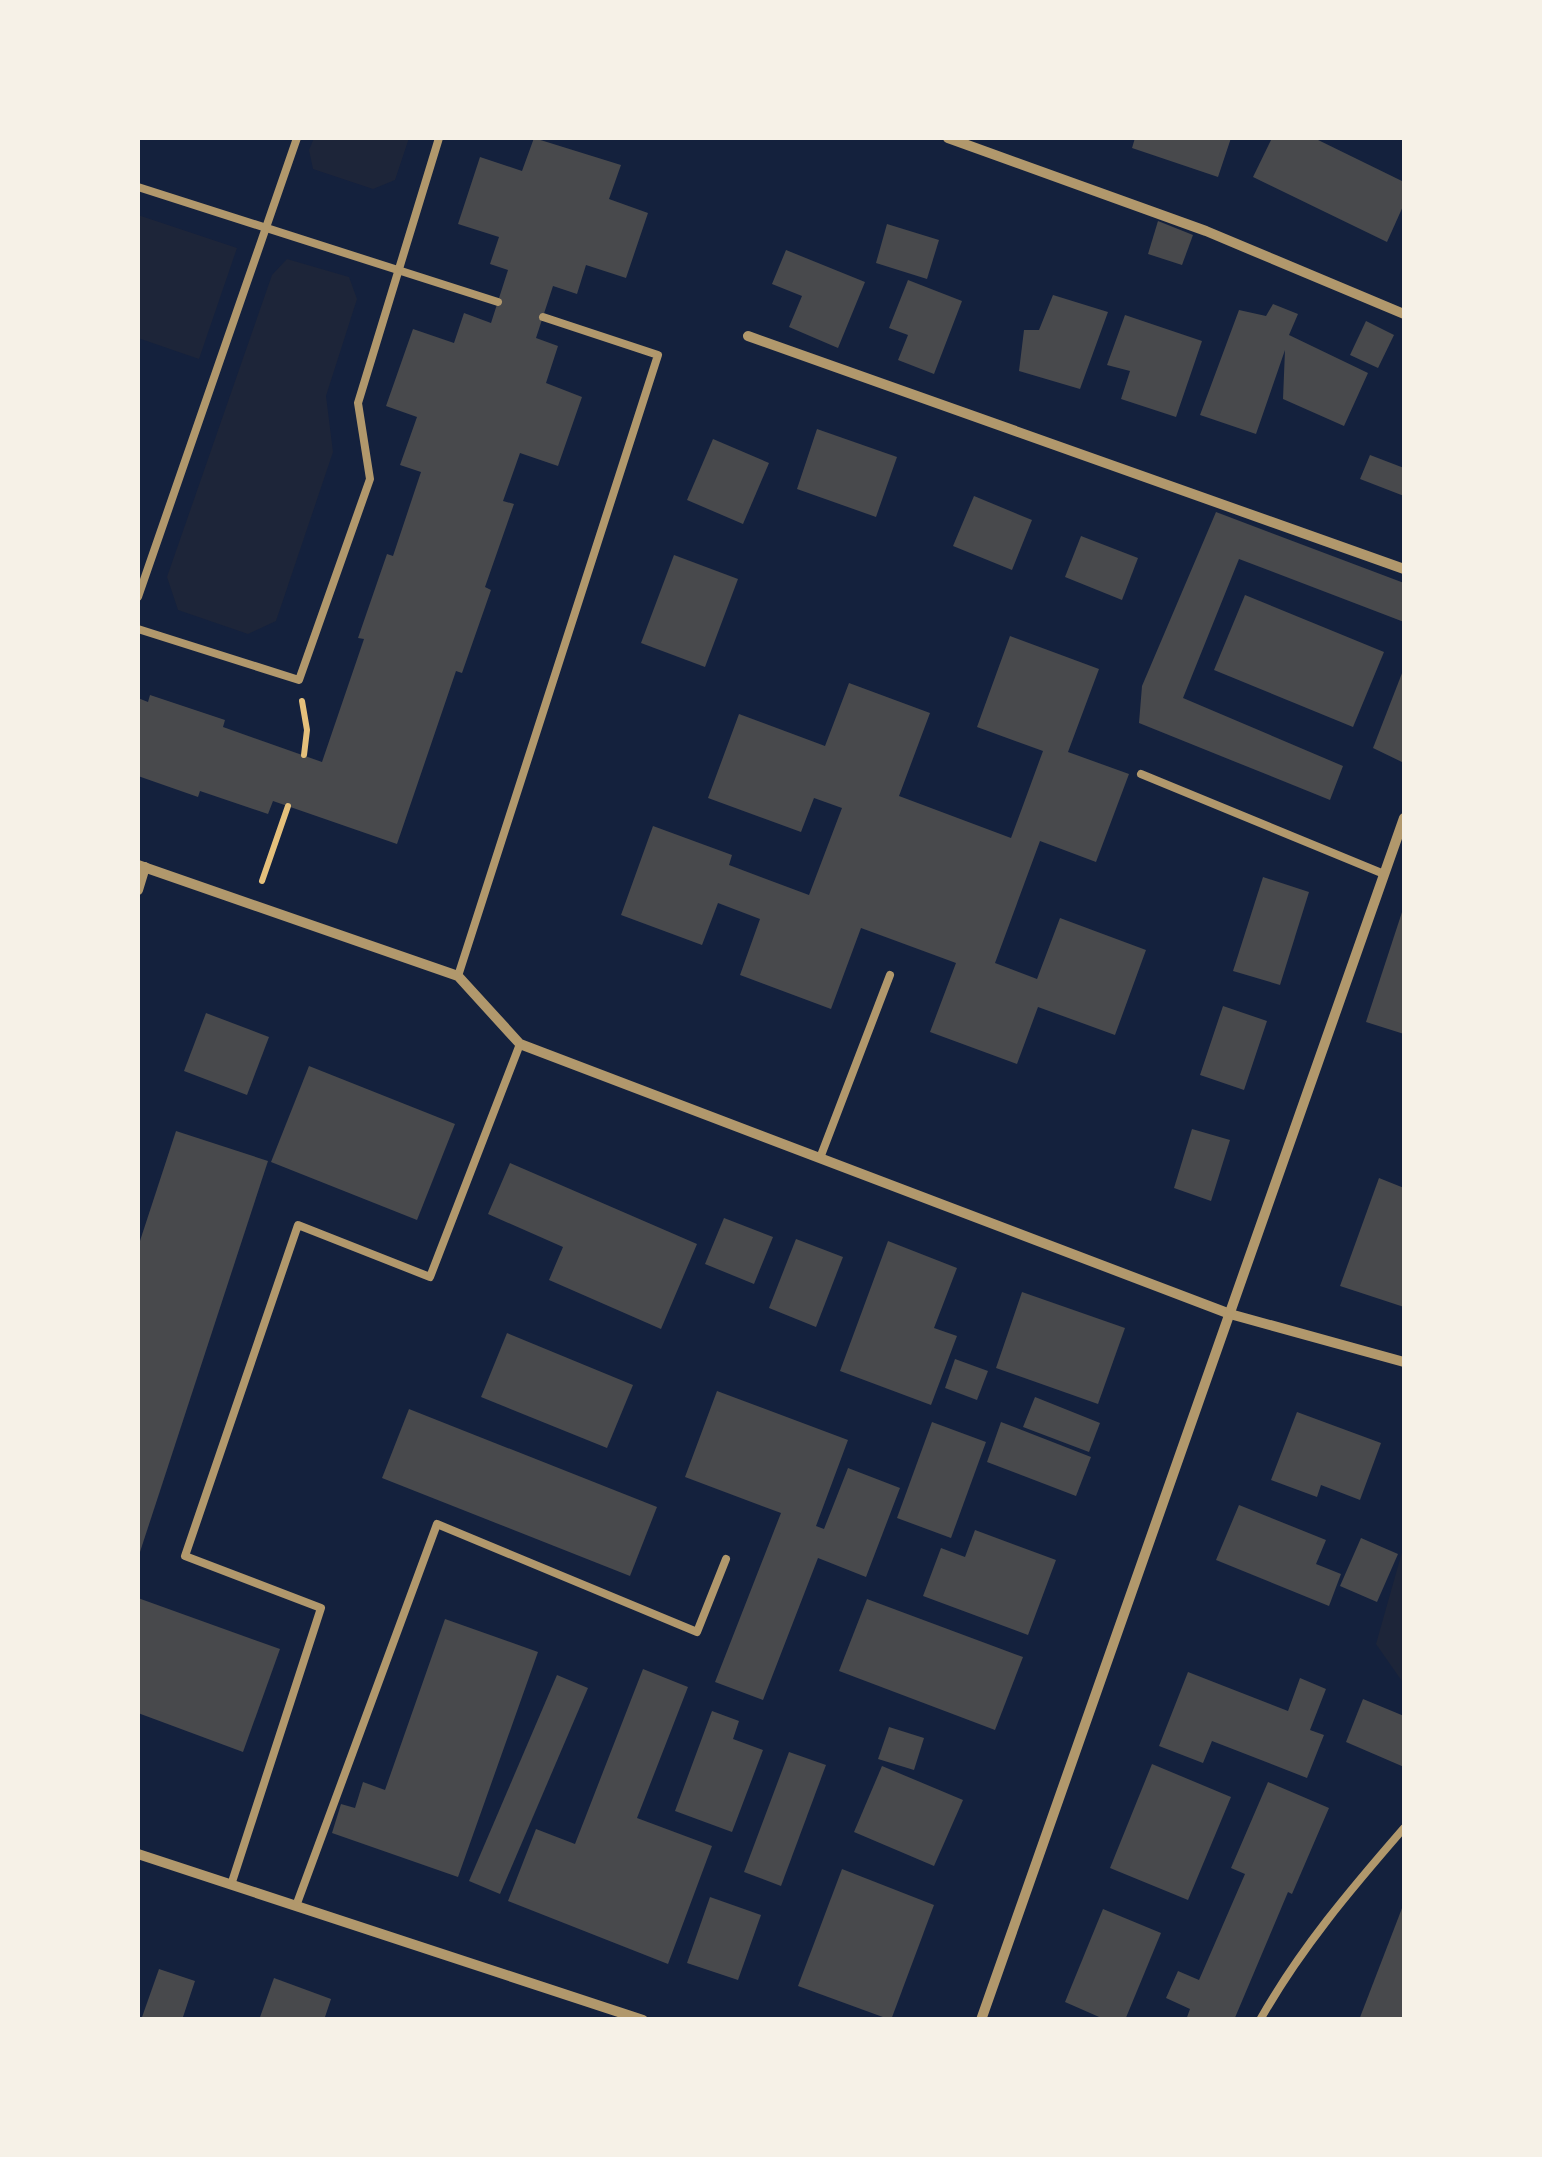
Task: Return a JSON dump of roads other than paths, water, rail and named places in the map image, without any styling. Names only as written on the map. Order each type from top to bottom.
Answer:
[{"type":"street","points":[[948,138],[1206,231],[1404,314]]},
{"type":"street","points":[[748,336],[1404,569]]},
{"type":"street","points":[[981,2020],[1404,818]]},
{"type":"street","points":[[138,890],[141,866],[458,976],[520,1044],[1230,1314],[1404,1362]]},
{"type":"street","points":[[138,1854],[643,2020]]},
{"type":"lane","points":[[138,597],[298,138]]},
{"type":"lane","points":[[138,629],[299,680],[370,479],[358,403],[439,138]]},
{"type":"lane","points":[[138,187],[498,302]]},
{"type":"lane","points":[[458,976],[658,355],[543,317]]},
{"type":"lane","points":[[1141,774],[1384,874]]},
{"type":"lane","points":[[820,1158],[890,975]]},
{"type":"lane","points":[[231,1885],[321,1608],[185,1556],[298,1225],[430,1277],[520,1044]]},
{"type":"lane","points":[[296,1906],[437,1524],[697,1632],[726,1558]]},
{"type":"lane","points":[[1260,2020],[1284,1977],[1345,1895],[1404,1828]]}]
